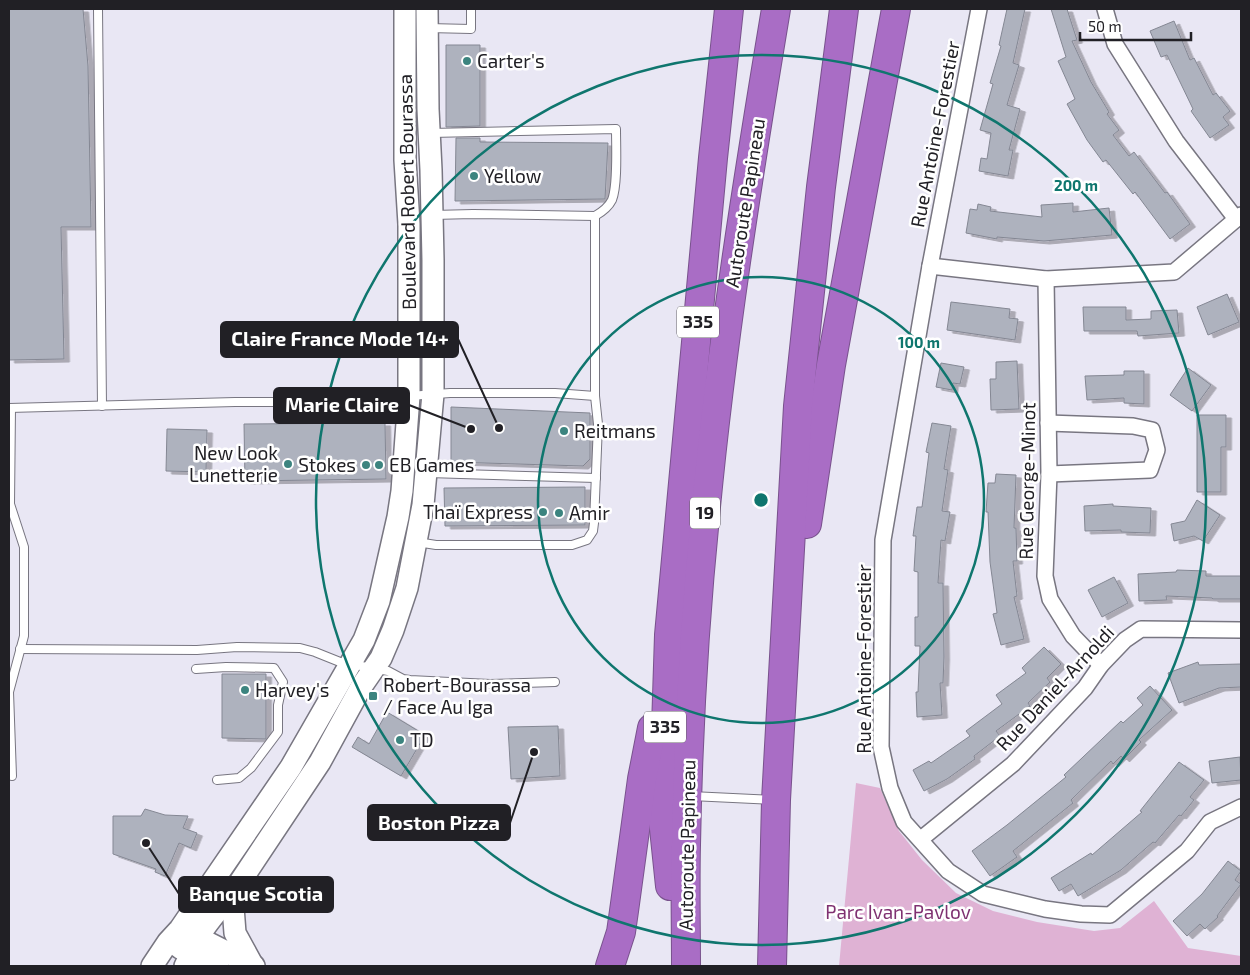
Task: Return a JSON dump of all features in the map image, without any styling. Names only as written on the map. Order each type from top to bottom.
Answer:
[{"type":"highway","name":"335","points":[[679,966],[663,819],[669,635],[713,158],[729,9]]},
{"type":"highway","name":"Autoroute Papineau","points":[[686,966],[687,796],[699,578],[717,397],[743,207],[776,9]]},
{"type":"highway","points":[[772,966],[776,800],[795,453],[802,362],[820,187],[844,9]]},
{"type":"highway","points":[[780,734],[823,413],[896,9]]},
{"type":"highway","points":[[610,966],[622,925],[642,779],[669,635]]},
{"type":"street","name":"Boulevard Robert Bourassa","points":[[185,946],[364,640],[379,602],[402,491],[410,396],[409,224],[405,160],[405,9]]},
{"type":"street","name":"Rue Antoine-Forestier","points":[[980,9],[930,266],[883,540],[881,748],[890,788],[904,822],[948,871],[983,894],[1045,909],[1081,914],[1110,915],[1187,851],[1210,822],[1241,807]]},
{"type":"street","points":[[930,266],[1046,278],[1174,272],[1239,217],[1176,141],[1115,44],[1105,9]]},
{"type":"street","name":"Boulevard Robert Bourassa","points":[[152,966],[185,946],[232,894],[320,762],[357,694],[375,668],[386,647],[407,588],[417,542],[427,473],[433,394],[428,18]]},
{"type":"street","name":"Rue George-Minot","points":[[1046,278],[1049,474],[1045,576],[1050,599],[1073,636],[1101,665]]},
{"type":"street","points":[[1048,423],[1133,426],[1152,430],[1156,450],[1150,470],[1049,474]]},
{"type":"street","name":"Rue Daniel-Arnoldi","points":[[921,839],[1013,764],[1085,688],[1101,665],[1141,628],[1241,630]]},
{"type":"street","points":[[232,894],[235,933],[253,966]]},
{"type":"street","points":[[185,946],[253,966]]},
{"type":"street","points":[[185,946],[218,966]]},
{"type":"lane","points":[[98,9],[102,406]]},
{"type":"lane","points":[[428,18],[471,29],[471,9]]},
{"type":"lane","points":[[429,133],[616,129],[612,200],[607,207],[595,216],[447,214],[432,216]]},
{"type":"lane","points":[[417,542],[436,545],[554,546],[581,543],[587,540],[593,531],[598,424],[595,396],[595,216]]},
{"type":"lane","points":[[12,776],[9,692],[24,636],[24,547],[10,504],[10,408],[235,402],[384,402],[410,396],[433,394],[555,393],[595,396]]},
{"type":"lane","points":[[427,473],[596,478]]},
{"type":"lane","points":[[20,649],[197,650],[237,647],[286,648],[308,650],[350,664],[388,671],[403,679],[410,680],[490,684],[555,682]]},
{"type":"lane","points":[[196,669],[226,667],[274,668],[283,682],[278,705],[278,732],[252,768],[240,778],[217,780]]},
{"type":"lane","points":[[687,796],[776,800]]},
{"type":"green space","name":"Parc Ivan-Pavlov","points":[[856,783],[880,788],[899,831],[922,860],[956,893],[993,911],[1037,922],[1094,931],[1120,928],[1154,901],[1188,948],[1241,956],[1241,966],[839,966]]},
{"type":"building","points":[[9,9],[83,9],[88,66],[91,227],[61,227],[64,359],[9,360]]},
{"type":"building","points":[[1007,9],[1025,9],[1013,63],[1019,65],[1007,105],[1020,109],[1009,150],[1013,150],[1008,176],[979,171],[981,158],[987,159],[991,133],[980,130],[993,84],[990,83],[1001,46],[999,45]]},
{"type":"building","points":[[1051,9],[1067,9],[1077,40],[1072,41],[1091,82],[1109,112],[1107,114],[1119,130],[1113,135],[1129,156],[1134,152],[1190,224],[1170,239],[1135,192],[1133,194],[1106,160],[1103,162],[1087,140],[1067,104],[1075,99],[1058,61],[1066,57]]},
{"type":"building","points":[[1174,21],[1190,60],[1194,58],[1213,95],[1216,93],[1230,111],[1223,117],[1229,125],[1210,138],[1191,111],[1193,109],[1167,55],[1161,57],[1150,31]]},
{"type":"building","points":[[446,45],[480,45],[480,126],[446,127]]},
{"type":"building","points":[[456,138],[480,138],[480,142],[608,143],[605,199],[455,201]]},
{"type":"building","points":[[1073,203],[1073,212],[1109,208],[1112,235],[1044,241],[997,237],[997,239],[966,233],[970,209],[977,210],[978,204],[991,207],[990,211],[1042,217],[1041,205]]},
{"type":"building","points":[[1227,294],[1239,322],[1208,335],[1197,307]]},
{"type":"building","points":[[951,302],[1010,309],[1009,318],[1018,319],[1015,340],[947,330]]},
{"type":"building","points":[[1083,307],[1126,307],[1126,320],[1151,319],[1151,311],[1177,310],[1179,333],[1138,336],[1137,331],[1084,331]]},
{"type":"building","points":[[1017,361],[1019,409],[991,410],[990,379],[996,379],[996,362]]},
{"type":"building","points":[[941,363],[964,367],[960,384],[953,383],[952,390],[936,387]]},
{"type":"building","points":[[1188,368],[1211,385],[1192,411],[1170,395]]},
{"type":"building","points":[[1124,371],[1144,371],[1144,404],[1124,403],[1124,398],[1087,400],[1085,376],[1124,375]]},
{"type":"building","points":[[451,407],[590,413],[590,459],[583,466],[451,462]]},
{"type":"building","points":[[1197,415],[1226,415],[1226,447],[1221,447],[1221,492],[1197,492]]},
{"type":"building","points":[[385,423],[386,479],[245,481],[244,424]]},
{"type":"building","points":[[932,423],[951,426],[944,469],[948,470],[942,511],[950,512],[945,541],[941,540],[938,583],[943,583],[944,657],[943,683],[940,683],[942,715],[917,717],[916,692],[918,692],[920,646],[915,646],[915,617],[918,617],[918,572],[914,571],[916,536],[913,536],[917,507],[922,507],[929,453],[926,452]]},
{"type":"building","points":[[167,429],[207,430],[206,472],[166,471]]},
{"type":"building","points":[[996,474],[1016,475],[1014,528],[1016,528],[1017,561],[1013,561],[1017,596],[1014,597],[1024,639],[1001,645],[993,614],[997,613],[990,562],[988,512],[986,512],[988,483],[995,483]]},
{"type":"building","points":[[585,487],[585,525],[445,526],[444,488]]},
{"type":"building","points":[[1197,500],[1220,515],[1203,541],[1194,536],[1174,541],[1171,524],[1185,521]]},
{"type":"building","points":[[1113,504],[1113,506],[1151,508],[1150,533],[1121,532],[1121,530],[1085,531],[1084,506]]},
{"type":"building","points":[[1177,570],[1206,571],[1206,576],[1241,576],[1241,599],[1166,596],[1167,600],[1139,601],[1138,574],[1176,572]]},
{"type":"building","points":[[1114,577],[1128,603],[1102,617],[1088,590]]},
{"type":"building","points":[[1044,647],[1061,664],[1047,678],[1050,682],[1028,703],[1030,706],[996,731],[1000,736],[974,756],[975,759],[947,779],[924,791],[913,770],[929,761],[931,763],[970,736],[966,731],[1002,704],[996,695],[1026,673],[1022,668]]},
{"type":"building","points":[[1198,662],[1199,665],[1241,664],[1241,687],[1219,688],[1179,703],[1168,673]]},
{"type":"building","points":[[222,674],[266,674],[266,739],[222,738]]},
{"type":"building","points":[[1150,686],[1172,710],[1139,740],[1141,742],[1124,759],[1121,756],[1113,764],[1111,761],[1071,800],[1073,803],[1013,851],[1017,857],[990,876],[972,851],[1066,777],[1064,775],[1121,721],[1123,723],[1143,705],[1137,698]]},
{"type":"building","points":[[387,712],[425,735],[401,776],[352,747],[358,737],[369,744]]},
{"type":"building","points":[[558,726],[560,776],[511,779],[508,727]]},
{"type":"building","points":[[1240,757],[1241,780],[1212,783],[1209,761]]},
{"type":"building","points":[[1179,762],[1204,780],[1190,797],[1194,800],[1181,816],[1179,815],[1155,843],[1153,842],[1121,870],[1078,896],[1071,884],[1059,891],[1051,878],[1091,853],[1092,855],[1142,812],[1140,811]]},
{"type":"building","points":[[145,809],[165,815],[188,816],[183,828],[197,833],[191,848],[179,843],[165,876],[155,872],[156,869],[113,854],[113,816],[141,816]]},
{"type":"building","points":[[1228,861],[1241,871],[1235,880],[1241,884],[1218,917],[1205,929],[1200,924],[1187,936],[1173,921],[1202,894]]},
{"type":"place","name":"Carter's","points":[[467,61]]},
{"type":"place","name":"Yellow","points":[[474,176]]},
{"type":"place","name":"Claire France Mode 14+","points":[[499,428]]},
{"type":"place","name":"Marie Claire","points":[[471,429]]},
{"type":"place","name":"Reitmans","points":[[564,431]]},
{"type":"place","name":"New Look Lunetterie","points":[[288,464]]},
{"type":"place","name":"Stokes","points":[[366,465]]},
{"type":"place","name":"EB Games","points":[[379,465]]},
{"type":"place","name":"Thaï Express","points":[[543,512]]},
{"type":"place","name":"Amir","points":[[559,513]]},
{"type":"place","name":"Harvey's","points":[[245,690]]},
{"type":"place","name":"Robert-Bourassa / Face Au Iga","points":[[373,696]]},
{"type":"place","name":"TD","points":[[400,740]]},
{"type":"place","name":"Boston Pizza","points":[[534,752]]},
{"type":"place","name":"Banque Scotia","points":[[146,843]]}]
